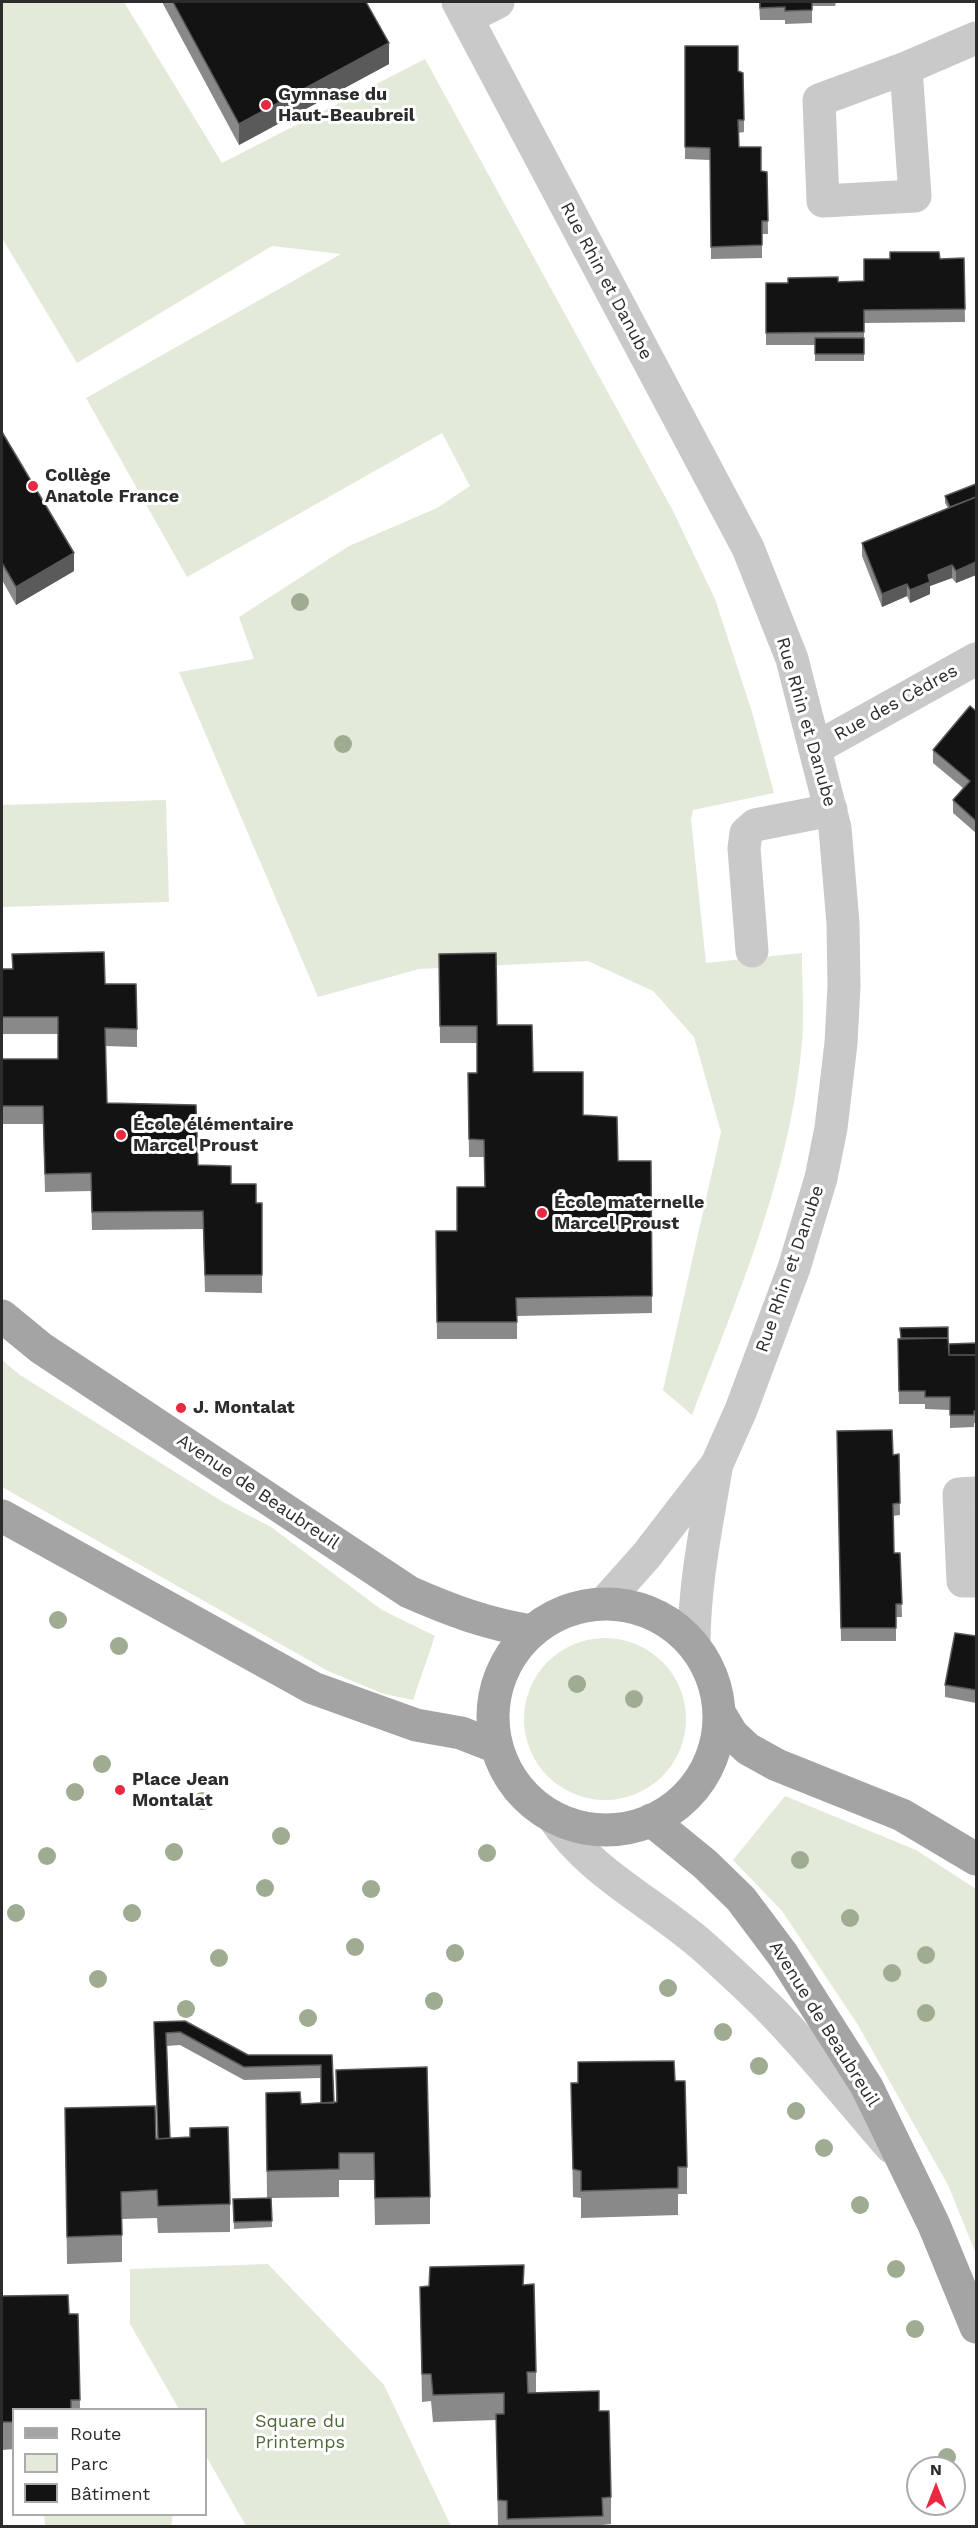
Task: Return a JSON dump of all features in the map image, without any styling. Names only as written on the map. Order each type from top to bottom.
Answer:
[{"type":"main road","name":"Avenue de Beaubreuil","points":[[2,1316],[41,1348],[409,1592],[498,1626],[532,1631]]},
{"type":"main road","points":[[2,1516],[313,1688],[416,1725],[461,1733],[496,1747]]},
{"type":"main road","points":[[604,1603],[638,1608],[669,1622],[694,1645],[708,1666],[717,1689],[720,1714],[716,1747],[702,1778],[680,1803],[651,1820],[619,1829],[585,1828],[553,1817],[528,1799],[509,1775],[496,1747],[493,1715],[498,1684],[511,1655],[532,1631],[565,1611],[604,1603]]},
{"type":"main road","points":[[720,1714],[732,1734],[748,1749],[777,1765],[902,1815],[976,1859]]},
{"type":"main road","name":"Avenue de Beaubreuil","points":[[651,1820],[705,1864],[741,1899],[783,1955],[867,2087],[934,2224],[976,2327]]},
{"type":"street","points":[[462,10],[498,2]]},
{"type":"street","name":"Rue Rhin et Danube","points":[[462,10],[748,548],[792,659],[835,828],[843,923],[844,986],[841,1043],[831,1128],[821,1178],[795,1268],[741,1410],[717,1464],[646,1556],[604,1603]]},
{"type":"street","points":[[906,68],[915,196],[823,201],[819,100],[906,68],[976,38]]},
{"type":"street","name":"Rue des Cèdres","points":[[816,748],[976,658]]},
{"type":"street","points":[[753,951],[744,848],[746,833],[755,825],[831,810]]},
{"type":"street","name":"Rue Rhin et Danube","points":[[694,1645],[694,1611],[717,1464]]},
{"type":"street","points":[[976,1493],[959,1494],[963,1581],[976,1581]]},
{"type":"street","points":[[553,1817],[568,1839],[584,1855],[661,1911],[704,1947],[771,2010],[902,2160]]},
{"type":"green space","points":[[2,2],[124,2],[222,163],[425,59],[673,511],[715,599],[752,712],[774,793],[693,810],[691,820],[706,963],[802,953],[802,1041],[785,1146],[773,1192],[743,1282],[692,1415],[663,1390],[721,1132],[694,1037],[653,991],[588,961],[419,969],[318,997],[179,672],[254,659],[239,617],[349,546],[437,508],[470,486],[442,433],[187,577],[86,398],[341,254],[272,246],[77,363],[2,238]]},
{"type":"green space","points":[[166,800],[169,902],[2,907],[2,805]]},
{"type":"green space","points":[[2,1360],[20,1375],[223,1502],[271,1527],[382,1610],[435,1636],[413,1700],[384,1694],[328,1671],[2,1487]]},
{"type":"green space","points":[[605,1638],[636,1644],[662,1662],[680,1688],[686,1719],[680,1750],[662,1776],[636,1794],[605,1800],[574,1794],[548,1776],[530,1750],[524,1719],[530,1688],[548,1662],[574,1644]]},
{"type":"green space","points":[[785,1796],[916,1850],[976,1889],[976,2254],[948,2185],[858,2025],[782,1911],[733,1860]]},
{"type":"green space","name":"Square du Printemps","points":[[268,2264],[384,2385],[451,2526],[246,2526],[207,2458],[207,2408],[178,2408],[130,2324],[130,2269]]},
{"type":"green space","points":[[44,2516],[173,2516],[171,2526],[45,2526]]},
{"type":"building","name":"Gymnase du Haut-Beaubreil","points":[[173,2],[366,2],[389,43],[239,124]]},
{"type":"building","points":[[760,2],[812,2],[812,10],[785,11],[785,7],[760,8]]},
{"type":"building","points":[[685,46],[738,46],[738,71],[743,73],[744,120],[738,120],[739,147],[761,147],[761,171],[767,172],[768,221],[762,221],[762,245],[711,247],[710,148],[685,147]]},
{"type":"building","points":[[890,252],[939,252],[940,259],[964,258],[965,309],[864,310],[864,332],[766,333],[766,283],[788,283],[788,278],[838,277],[838,282],[864,281],[864,259],[890,259]]},
{"type":"building","points":[[815,338],[864,338],[864,354],[815,354]]},
{"type":"building","points":[[2,432],[74,553],[16,587],[2,563]]},
{"type":"building","points":[[976,484],[976,497],[950,507],[945,496]]},
{"type":"building","points":[[976,497],[976,562],[956,571],[952,565],[928,575],[930,582],[910,590],[907,584],[882,594],[862,543]]},
{"type":"building","points":[[970,706],[976,711],[976,821],[953,800],[970,781],[933,750]]},
{"type":"building","points":[[104,952],[105,984],[136,984],[137,1029],[105,1028],[107,1103],[196,1105],[198,1165],[231,1166],[231,1184],[256,1184],[256,1203],[262,1203],[262,1275],[205,1275],[203,1211],[92,1212],[91,1173],[45,1174],[43,1106],[2,1106],[2,1059],[58,1059],[58,1017],[2,1017],[2,969],[13,969],[12,954]]},
{"type":"building","points":[[496,953],[497,1025],[532,1025],[533,1072],[583,1072],[583,1115],[617,1117],[618,1161],[651,1161],[652,1296],[516,1298],[517,1322],[437,1322],[436,1231],[457,1231],[457,1187],[485,1187],[484,1140],[469,1139],[468,1073],[477,1073],[477,1026],[440,1026],[439,954]]},
{"type":"building","points":[[948,1327],[948,1338],[901,1338],[900,1328]]},
{"type":"building","points":[[948,1338],[949,1355],[976,1355],[976,1411],[974,1415],[950,1415],[950,1397],[925,1397],[925,1391],[899,1391],[898,1339]]},
{"type":"building","points":[[976,1343],[976,1355],[949,1355],[949,1344]]},
{"type":"building","points":[[892,1430],[893,1455],[899,1454],[900,1503],[893,1504],[894,1553],[900,1553],[902,1604],[896,1604],[896,1628],[841,1628],[837,1431]]},
{"type":"building","points":[[955,1633],[976,1636],[976,1690],[945,1685]]},
{"type":"building","points":[[185,2021],[248,2055],[332,2055],[334,2103],[321,2103],[321,2065],[244,2067],[180,2032],[166,2033],[170,2138],[158,2139],[154,2022]]},
{"type":"building","points":[[674,2061],[675,2081],[685,2081],[687,2167],[678,2167],[678,2188],[581,2191],[581,2171],[573,2169],[571,2083],[578,2083],[578,2062]]},
{"type":"building","points":[[427,2067],[430,2197],[375,2198],[374,2153],[339,2153],[339,2169],[267,2171],[266,2093],[300,2092],[301,2104],[337,2102],[336,2070]]},
{"type":"building","points":[[155,2106],[156,2139],[190,2137],[190,2128],[228,2127],[230,2204],[158,2206],[157,2190],[121,2192],[122,2235],[67,2237],[65,2108]]},
{"type":"building","points":[[271,2198],[272,2221],[234,2222],[233,2199]]},
{"type":"building","points":[[524,2265],[523,2285],[534,2284],[536,2372],[527,2372],[528,2393],[599,2391],[599,2411],[609,2411],[611,2497],[602,2498],[603,2516],[507,2519],[507,2501],[498,2500],[496,2414],[504,2414],[504,2393],[433,2395],[431,2374],[422,2374],[420,2287],[429,2286],[430,2267]]},
{"type":"building","points":[[68,2295],[69,2314],[78,2314],[80,2400],[71,2400],[71,2408],[12,2408],[12,2422],[2,2422],[2,2296]]},
{"type":"place","name":"Gymnase du Haut-Beaubreil","points":[[266,105]]},
{"type":"place","name":"Collège Anatole France","points":[[33,486]]},
{"type":"place","name":"École élémentaire Marcel Proust","points":[[121,1135]]},
{"type":"place","name":"École maternelle Marcel Proust","points":[[542,1213]]},
{"type":"place","name":"J. Montalat","points":[[181,1408]]},
{"type":"place","name":"Place Jean Montalat","points":[[120,1790]]}]
